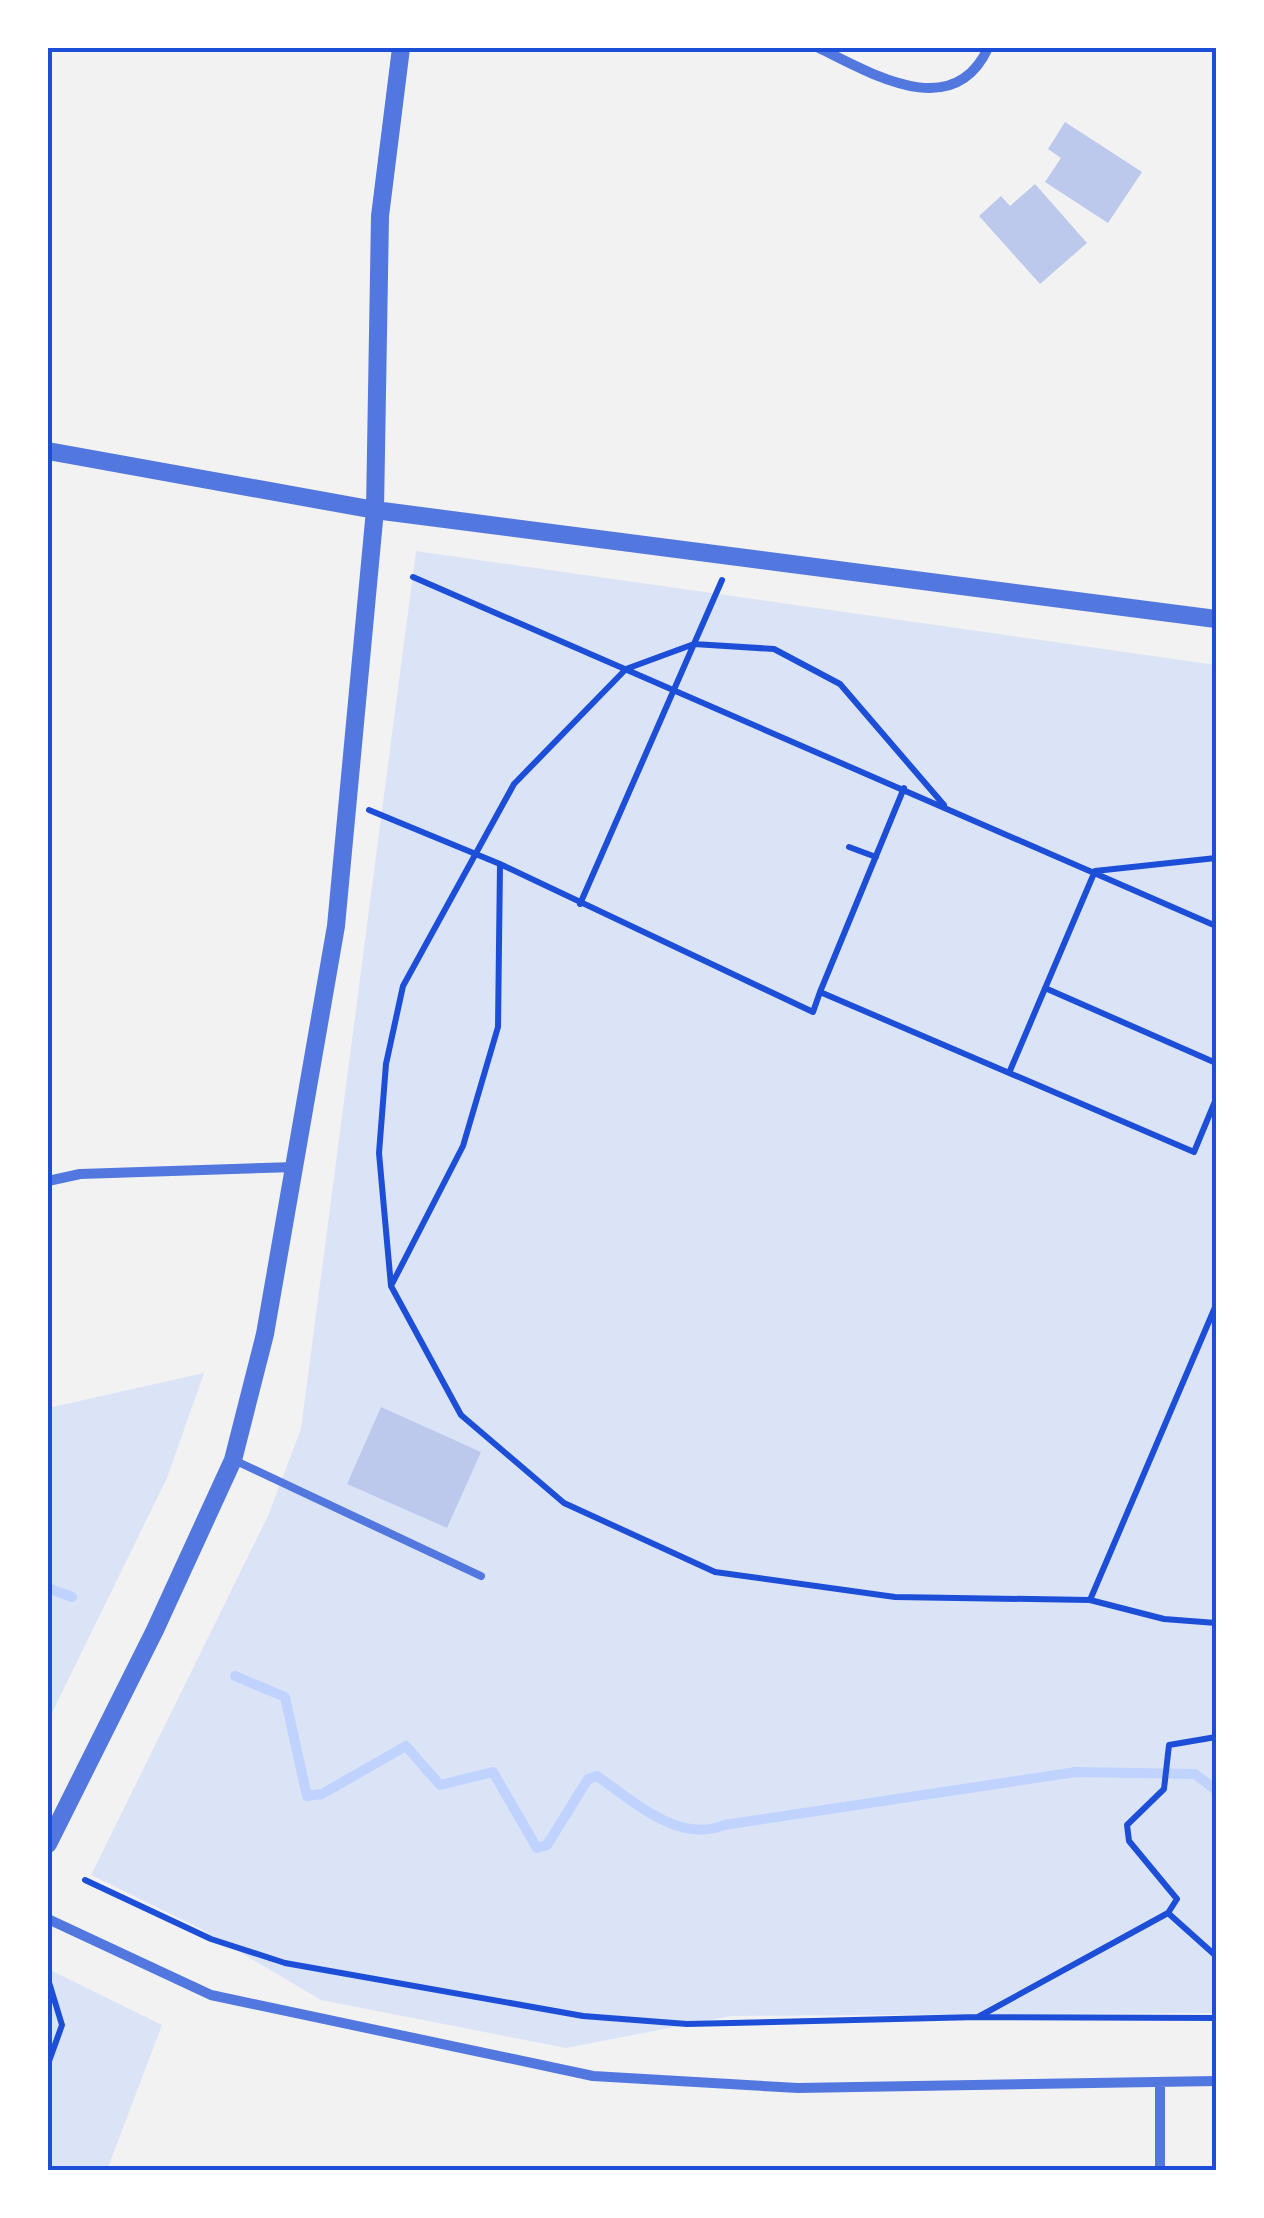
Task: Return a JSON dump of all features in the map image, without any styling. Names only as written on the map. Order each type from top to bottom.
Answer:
[{"type":"street","points":[[48,1844],[155,1630],[233,1460],[265,1334],[336,926],[375,510],[380,216],[401,48]]},
{"type":"street","points":[[819,48],[888,80],[931,90],[961,80],[988,48]]},
{"type":"street","points":[[48,452],[375,510],[1216,619]]},
{"type":"street","points":[[48,1180],[80,1174],[296,1167]]},
{"type":"street","points":[[48,1919],[211,1995],[496,2052],[593,2076],[798,2088],[1216,2081]]},
{"type":"street","points":[[1160,2082],[1160,2170]]},
{"type":"lane","points":[[233,1460],[480,1576]]},
{"type":"path","points":[[580,904],[733,556]]},
{"type":"path","points":[[412,577],[1216,926]]},
{"type":"path","points":[[944,805],[840,684],[774,649],[694,644],[626,669],[514,784],[402,986],[386,1064],[379,1152],[391,1286],[461,1415],[564,1504],[716,1572],[895,1596],[1090,1600],[1164,1618],[1216,1623]]},
{"type":"path","points":[[348,801],[472,856],[500,864],[813,1012],[904,788]]},
{"type":"path","points":[[848,847],[876,858]]},
{"type":"path","points":[[1095,871],[1216,858]]},
{"type":"path","points":[[391,1286],[462,1146],[498,1026],[500,864]]},
{"type":"path","points":[[1010,1073],[1095,871]]},
{"type":"path","points":[[1045,988],[1216,1062]]},
{"type":"path","points":[[820,992],[1194,1152],[1216,1099]]},
{"type":"path","points":[[1090,1600],[1216,1305]]},
{"type":"path","points":[[978,2017],[1168,1913],[1177,1899],[1129,1842],[1127,1826],[1164,1789],[1169,1745],[1216,1737]]},
{"type":"path","points":[[85,1880],[211,1939],[285,1963],[583,2016],[687,2024],[978,2017],[1216,2018]]},
{"type":"path","points":[[1168,1913],[1216,1956]]},
{"type":"path","points":[[48,1979],[62,2024],[48,2064]]},
{"type":"shaded area","points":[[416,551],[1216,665],[1216,2013],[731,2016],[566,2048],[321,2000],[199,1928],[91,1875],[268,1516],[301,1429]]},
{"type":"shaded area","points":[[204,1373],[167,1478],[48,1721],[48,1408]]},
{"type":"shaded area","points":[[48,1969],[162,2025],[107,2170],[48,2170]]},
{"type":"building","points":[[1065,122],[1142,172],[1108,223],[1045,182],[1061,158],[1048,149]]},
{"type":"building","points":[[1035,184],[1087,243],[1040,284],[979,216],[1001,196],[1010,206]]},
{"type":"building","points":[[381,1407],[481,1452],[447,1528],[347,1484]]},
{"type":"waterway","points":[[48,1588],[72,1597]]},
{"type":"waterway","points":[[235,1676],[285,1697],[307,1796],[322,1794],[406,1746],[440,1785],[493,1772],[537,1848],[547,1845],[588,1779],[597,1776],[641,1808],[690,1829],[1076,1772],[1195,1774],[1216,1790]]}]
